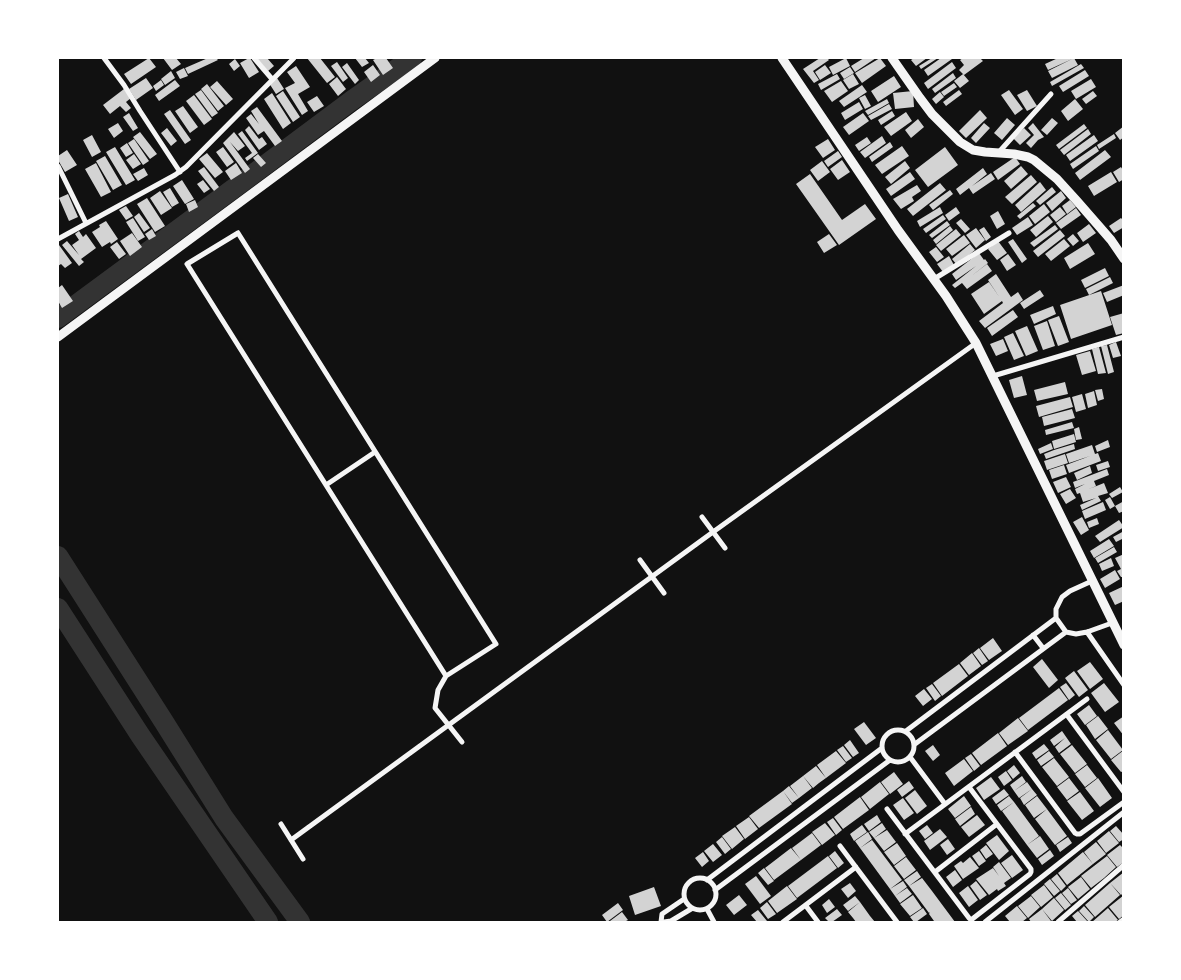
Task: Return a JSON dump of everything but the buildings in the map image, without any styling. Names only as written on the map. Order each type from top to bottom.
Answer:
[{"type":"street","points":[[104,58],[124,84],[180,172]]},
{"type":"street","points":[[254,58],[272,79]]},
{"type":"street","points":[[58,238],[180,172],[294,58]]},
{"type":"street","points":[[58,337],[435,58]]},
{"type":"street","points":[[782,58],[898,230],[960,316],[976,343],[1124,645]]},
{"type":"street","points":[[892,58],[932,114],[955,138],[973,150],[1014,154],[1034,160],[1057,179],[1077,200],[1111,240],[1124,259]]},
{"type":"street","points":[[998,153],[1051,94]]},
{"type":"street","points":[[58,166],[86,223]]},
{"type":"street","points":[[446,676],[187,264],[238,232],[496,644],[446,676],[438,690],[435,708],[462,742]]},
{"type":"street","points":[[934,280],[1009,233]]},
{"type":"street","points":[[993,376],[1124,337]]},
{"type":"street","points":[[291,840],[652,576],[976,343]]},
{"type":"street","points":[[326,485],[375,452]]},
{"type":"street","points":[[702,518],[725,548]]},
{"type":"street","points":[[640,560],[664,592]]},
{"type":"street","points":[[1092,582],[1070,591],[1062,597],[1056,609],[1056,618],[1066,632],[1076,634],[1112,623]]},
{"type":"street","points":[[906,731],[1056,618]]},
{"type":"street","points":[[915,744],[1066,632]]},
{"type":"street","points":[[1087,632],[1124,685]]},
{"type":"street","points":[[1033,634],[1043,648]]},
{"type":"street","points":[[905,834],[1087,699]]},
{"type":"street","points":[[1066,715],[1124,792]]},
{"type":"street","points":[[897,729],[906,731],[912,737],[915,744],[914,751],[904,761],[890,760],[882,748],[884,739],[889,732],[897,729]]},
{"type":"street","points":[[707,880],[882,748]]},
{"type":"street","points":[[1015,752],[1077,834],[1080,834],[1124,802]]},
{"type":"street","points":[[910,757],[945,804]]},
{"type":"street","points":[[715,890],[890,760]]},
{"type":"street","points":[[887,810],[971,920],[1030,874],[1031,869],[969,787]]},
{"type":"street","points":[[985,922],[1124,812]]},
{"type":"street","points":[[280,824],[302,859]]},
{"type":"street","points":[[934,872],[997,824]]},
{"type":"street","points":[[840,846],[897,922]]},
{"type":"street","points":[[1058,922],[1124,866]]},
{"type":"street","points":[[783,922],[856,867]]},
{"type":"street","points":[[700,878],[707,880],[715,890],[716,898],[713,904],[707,909],[699,911],[691,909],[684,899],[683,891],[686,884],[700,878]]},
{"type":"street","points":[[684,899],[662,914],[662,922],[671,921],[691,909]]},
{"type":"street","points":[[806,906],[818,922]]},
{"type":"street","points":[[707,909],[714,922]]},
{"type":"street","points":[[1120,922],[1124,920]]},
{"type":"waterway","points":[[58,318],[412,58]]},
{"type":"waterway","points":[[58,556],[224,818],[300,922]]},
{"type":"waterway","points":[[58,608],[140,735],[268,922]]}]
